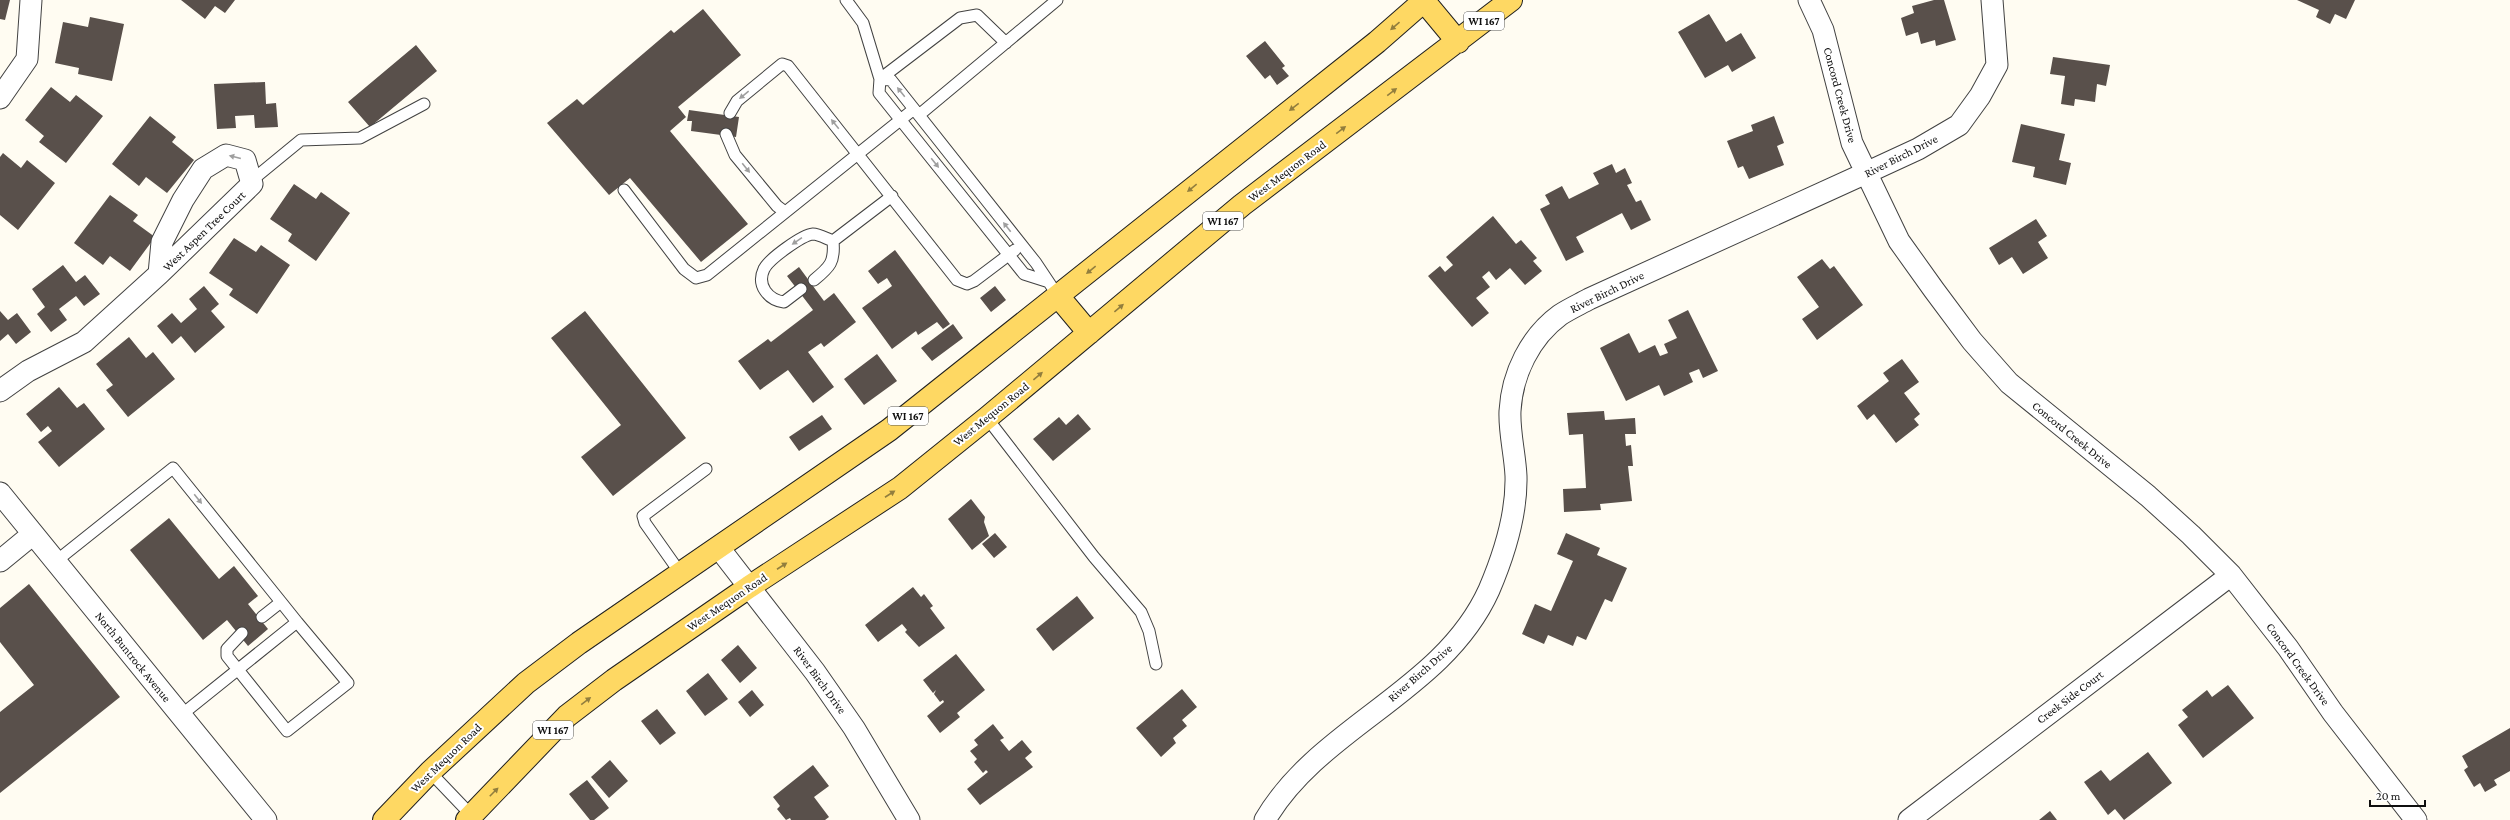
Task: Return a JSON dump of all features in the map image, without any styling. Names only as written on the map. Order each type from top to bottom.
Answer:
[{"type":"main road","name":"West Mequon Road","points":[[384,820],[430,772],[526,683],[579,643],[889,430],[1052,289],[1377,42],[1424,0]]},
{"type":"main road","points":[[1424,0],[1458,42]]},
{"type":"main road","name":"West Mequon Road","points":[[472,818],[567,716],[614,680],[749,587],[900,488],[987,418],[1242,205],[1458,42],[1510,0]]},
{"type":"main road","points":[[1052,289],[1089,333]]},
{"type":"street","points":[[1,94],[27,59],[31,0]]},
{"type":"street","name":"Concord Creek Drive","points":[[1809,0],[1823,30],[1852,143],[1866,173],[1899,241],[1972,341],[2008,383],[2148,496],[2191,535],[2231,575],[2288,648],[2333,713],[2416,820]]},
{"type":"street","name":"River Birch Drive","points":[[1265,820],[1278,797],[1317,758],[1429,668],[1451,647],[1488,592],[1503,557],[1512,515],[1516,476],[1510,411],[1514,384],[1522,361],[1537,338],[1560,315],[1589,299],[1918,149],[1959,125],[1980,96],[1997,65],[1992,0]]},
{"type":"street","name":"West Aspen Tree Court","points":[[0,390],[28,371],[84,342],[159,274],[252,184],[245,160],[226,155],[203,169],[183,200],[162,242],[159,274]]},
{"type":"street","name":"North Buntrock Avenue","points":[[0,493],[266,820]]},
{"type":"street","points":[[0,562],[33,534]]},
{"type":"street","name":"River Birch Drive","points":[[719,548],[816,672],[854,728],[909,820]]},
{"type":"street","name":"Creek Side Court","points":[[1909,820],[2231,575]]},
{"type":"lane","points":[[846,0],[863,23],[880,79],[879,94],[1024,274],[1052,289]]},
{"type":"lane","points":[[624,190],[684,269],[696,278],[708,275],[785,212],[860,154],[900,120],[917,112],[1006,43],[1058,0]]},
{"type":"lane","points":[[880,79],[960,18],[977,15],[1006,43]]},
{"type":"lane","points":[[730,113],[737,101],[782,64],[788,66],[860,154],[957,280],[967,284],[974,281],[1021,245]]},
{"type":"lane","points":[[880,79],[890,80],[917,112],[1021,245],[1052,289]]},
{"type":"lane","points":[[251,181],[301,140],[360,138],[424,104]]},
{"type":"lane","points":[[726,134],[735,154],[777,206],[785,212]]},
{"type":"lane","points":[[833,241],[892,196]]},
{"type":"lane","points":[[801,289],[784,302],[774,300],[766,292],[761,278],[764,268],[795,241],[806,235],[815,234],[833,241]]},
{"type":"lane","points":[[814,280],[828,269],[834,256],[833,241]]},
{"type":"lane","points":[[987,418],[1094,557],[1141,612],[1149,630],[1156,664]]},
{"type":"lane","points":[[55,562],[173,468],[348,683],[287,731],[227,656],[227,649],[242,633]]},
{"type":"lane","points":[[681,574],[645,523],[643,516],[706,469]]},
{"type":"lane","points":[[262,617],[281,602]]},
{"type":"lane","points":[[180,716],[297,622]]},
{"type":"lane","points":[[430,772],[472,818]]},
{"type":"building","points":[[0,0],[10,0],[5,20],[0,19]]},
{"type":"building","points":[[181,0],[235,0],[225,13],[215,6],[205,19]]},
{"type":"building","points":[[1934,0],[1944,0],[1956,40],[1936,46],[1935,40],[1921,44],[1918,32],[1906,36],[1901,18],[1914,13],[1912,6]]},
{"type":"building","points":[[2297,0],[2355,0],[2346,19],[2335,14],[2330,24],[2316,17],[2319,10]]},
{"type":"building","points":[[703,9],[741,55],[678,107],[686,117],[670,131],[748,224],[701,262],[630,178],[609,195],[547,123],[577,99],[583,105],[671,30],[674,33]]},
{"type":"building","points":[[1709,14],[1726,42],[1741,33],[1756,58],[1732,72],[1728,65],[1705,78],[1678,32]]},
{"type":"building","points":[[90,17],[124,24],[112,81],[78,74],[79,68],[55,63],[63,22],[88,27]]},
{"type":"building","points":[[1265,41],[1285,66],[1282,68],[1289,76],[1277,85],[1270,75],[1265,79],[1246,56]]},
{"type":"building","points":[[416,45],[437,71],[370,127],[348,102]]},
{"type":"building","points":[[2053,57],[2110,65],[2106,86],[2097,84],[2095,102],[2075,99],[2074,106],[2061,104],[2065,76],[2050,74]]},
{"type":"building","points":[[265,82],[266,104],[276,103],[278,127],[255,128],[254,115],[235,116],[236,128],[217,129],[214,84]]},
{"type":"building","points":[[51,87],[70,102],[76,95],[103,116],[66,163],[39,142],[44,136],[25,120]]},
{"type":"building","points":[[689,110],[739,117],[736,137],[691,131],[692,121],[687,121]]},
{"type":"building","points":[[150,116],[176,137],[172,142],[194,160],[167,193],[146,177],[139,186],[112,164]]},
{"type":"building","points":[[1774,116],[1784,143],[1777,146],[1784,165],[1749,179],[1743,166],[1738,168],[1727,141],[1753,131],[1751,125]]},
{"type":"building","points":[[2021,124],[2065,134],[2059,160],[2071,163],[2066,185],[2033,177],[2035,167],[2012,162]]},
{"type":"building","points":[[3,153],[21,168],[27,160],[55,183],[18,230],[0,215],[0,157]]},
{"type":"building","points":[[1612,164],[1616,173],[1625,168],[1632,183],[1627,185],[1636,202],[1641,200],[1651,220],[1631,230],[1622,213],[1576,237],[1584,252],[1566,261],[1540,209],[1550,204],[1545,195],[1562,186],[1569,199],[1599,184],[1593,173]]},
{"type":"building","points":[[294,184],[316,199],[321,192],[350,213],[316,261],[288,241],[292,234],[270,219]]},
{"type":"building","points":[[110,195],[138,215],[133,221],[155,237],[130,271],[110,256],[103,265],[74,243]]},
{"type":"building","points":[[1493,216],[1516,244],[1521,240],[1537,258],[1533,261],[1542,271],[1525,285],[1510,268],[1496,280],[1489,271],[1482,277],[1490,287],[1476,298],[1489,313],[1472,327],[1428,276],[1440,266],[1445,272],[1453,265],[1446,257]]},
{"type":"building","points":[[2036,219],[2047,236],[2038,242],[2048,258],[2023,274],[2012,257],[1999,265],[1989,248]]},
{"type":"building","points":[[234,238],[256,252],[261,245],[290,265],[257,314],[229,295],[233,289],[209,273]]},
{"type":"building","points":[[895,250],[950,324],[943,329],[937,322],[918,335],[916,331],[892,349],[862,308],[892,286],[887,278],[878,284],[868,271]]},
{"type":"building","points":[[1822,259],[1830,269],[1834,266],[1863,305],[1817,340],[1802,319],[1819,307],[1797,277]]},
{"type":"building","points":[[63,265],[76,282],[85,275],[100,294],[84,306],[76,296],[59,309],[67,320],[51,332],[37,314],[45,307],[32,289]]},
{"type":"building","points":[[799,267],[824,301],[834,293],[856,322],[824,347],[821,343],[808,352],[834,387],[813,403],[788,370],[760,390],[738,361],[768,339],[771,342],[813,310],[787,276]]},
{"type":"building","points":[[204,286],[219,304],[211,311],[225,327],[195,353],[181,336],[172,344],[157,326],[172,313],[181,323],[197,309],[189,299]]},
{"type":"building","points":[[995,286],[1006,300],[991,312],[980,298]]},
{"type":"building","points":[[1688,310],[1718,371],[1703,378],[1699,369],[1689,373],[1693,382],[1664,396],[1659,385],[1626,401],[1600,348],[1629,333],[1639,353],[1655,345],[1660,356],[1668,353],[1664,344],[1677,338],[1668,320]]},
{"type":"building","points":[[0,311],[8,320],[17,313],[31,332],[16,344],[8,334],[0,341]]},
{"type":"building","points":[[585,311],[686,438],[613,496],[581,457],[621,425],[551,338]]},
{"type":"building","points":[[953,324],[963,338],[932,361],[921,348]]},
{"type":"building","points":[[129,337],[146,358],[153,352],[175,379],[128,417],[106,390],[113,385],[96,364]]},
{"type":"building","points":[[877,354],[897,381],[864,405],[844,379]]},
{"type":"building","points":[[1902,359],[1919,382],[1904,393],[1920,414],[1914,419],[1919,425],[1896,443],[1874,414],[1867,420],[1857,406],[1889,381],[1883,373]]},
{"type":"building","points":[[59,387],[77,408],[84,403],[105,429],[59,467],[38,442],[52,431],[48,426],[41,432],[26,414]]},
{"type":"building","points":[[1604,411],[1605,420],[1635,418],[1636,434],[1625,434],[1626,446],[1631,445],[1633,466],[1628,466],[1632,501],[1600,504],[1601,510],[1564,512],[1563,489],[1586,488],[1583,434],[1569,435],[1567,413]]},
{"type":"building","points":[[1078,414],[1091,429],[1053,461],[1033,439],[1059,417],[1066,425]]},
{"type":"building","points":[[822,415],[832,429],[799,451],[789,437]]},
{"type":"building","points":[[971,499],[985,517],[984,522],[989,536],[972,550],[948,519]]},
{"type":"building","points":[[169,518],[219,579],[234,566],[258,596],[248,604],[268,629],[248,646],[227,620],[203,640],[130,550]]},
{"type":"building","points":[[995,533],[1007,547],[994,558],[982,544]]},
{"type":"building","points":[[1566,533],[1600,548],[1597,555],[1627,568],[1612,602],[1605,599],[1586,640],[1577,636],[1573,646],[1548,635],[1544,644],[1522,634],[1535,604],[1551,611],[1573,561],[1557,554]]},
{"type":"building","points":[[29,584],[120,697],[0,793],[0,712],[34,685],[0,642],[0,608]]},
{"type":"building","points":[[913,587],[921,597],[924,594],[933,606],[930,608],[945,628],[919,647],[905,632],[907,630],[902,624],[878,642],[865,625]]},
{"type":"building","points":[[1077,596],[1094,618],[1053,651],[1036,629]]},
{"type":"building","points":[[738,645],[757,668],[740,683],[721,660]]},
{"type":"building","points":[[956,654],[985,690],[957,713],[960,717],[940,733],[927,716],[944,702],[943,700],[940,702],[934,694],[936,690],[933,693],[923,680]]},
{"type":"building","points":[[708,673],[728,699],[705,716],[686,691]]},
{"type":"building","points":[[2228,685],[2254,718],[2203,758],[2178,725],[2188,717],[2182,710],[2207,690],[2212,697]]},
{"type":"building","points":[[1182,689],[1197,707],[1182,720],[1187,726],[1173,738],[1176,743],[1161,757],[1136,728]]},
{"type":"building","points":[[752,690],[764,705],[750,717],[738,702]]},
{"type":"building","points":[[657,709],[676,733],[660,745],[641,721]]},
{"type":"building","points":[[993,724],[1004,738],[1000,740],[1009,751],[1022,740],[1032,752],[1025,758],[1033,767],[980,805],[967,789],[988,772],[986,770],[983,773],[974,762],[977,759],[970,751],[978,745],[974,740]]},
{"type":"building","points":[[2510,728],[2510,771],[2494,780],[2497,785],[2485,792],[2480,783],[2474,787],[2464,770],[2468,767],[2462,756]]},
{"type":"building","points":[[2148,752],[2172,783],[2124,820],[2115,809],[2108,815],[2084,782],[2101,770],[2110,781]]},
{"type":"building","points":[[610,760],[628,781],[609,798],[591,777]]},
{"type":"building","points":[[813,765],[829,786],[814,797],[829,817],[825,820],[791,820],[790,818],[786,820],[777,809],[780,806],[773,797]]},
{"type":"building","points":[[587,780],[609,808],[594,820],[590,820],[569,794]]},
{"type":"building","points":[[2050,811],[2057,820],[2039,820]]}]
